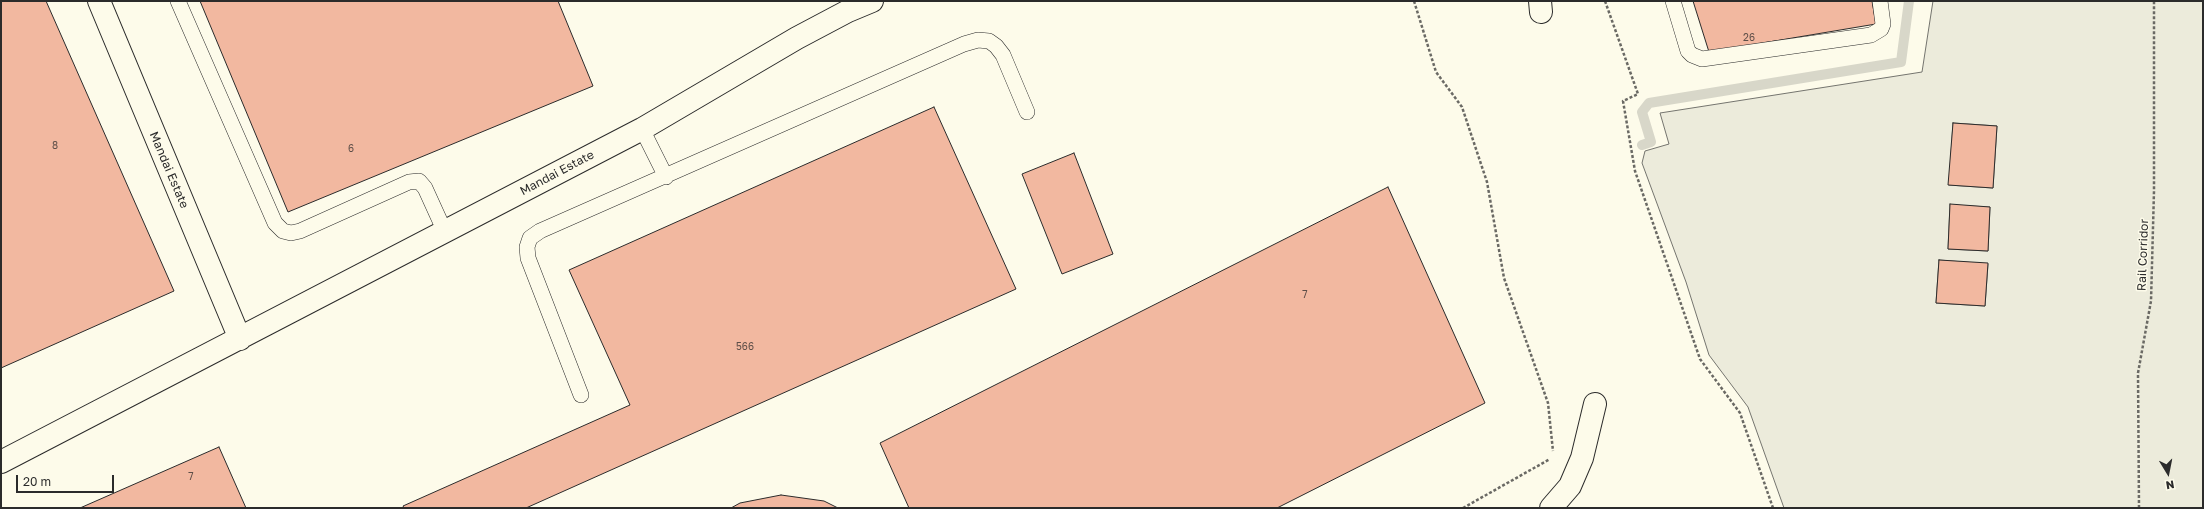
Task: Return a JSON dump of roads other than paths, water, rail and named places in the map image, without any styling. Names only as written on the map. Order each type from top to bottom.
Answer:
[{"type":"street","name":"Mandai Estate","points":[[99,1],[240,339]]},
{"type":"street","name":"Mandai Estate","points":[[1,462],[240,339],[642,128],[797,38],[848,11],[872,1]]},
{"type":"street","points":[[1551,508],[1570,486],[1582,458],[1595,404]]},
{"type":"lane","points":[[178,1],[275,223],[283,231],[291,233],[300,231],[409,182],[419,181],[425,188],[445,232]]},
{"type":"lane","points":[[1673,1],[1688,51],[1692,55],[1702,59],[1871,34],[1881,29],[1883,24],[1880,1]]},
{"type":"lane","points":[[581,395],[528,258],[527,247],[530,238],[540,231],[666,177],[964,44],[978,40],[989,42],[996,46],[1003,55],[1027,112]]},
{"type":"lane","points":[[642,128],[666,177]]},
{"type":"waterway","points":[[1642,145],[1651,142],[1642,112],[1649,103],[1901,62],[1909,1]]}]
